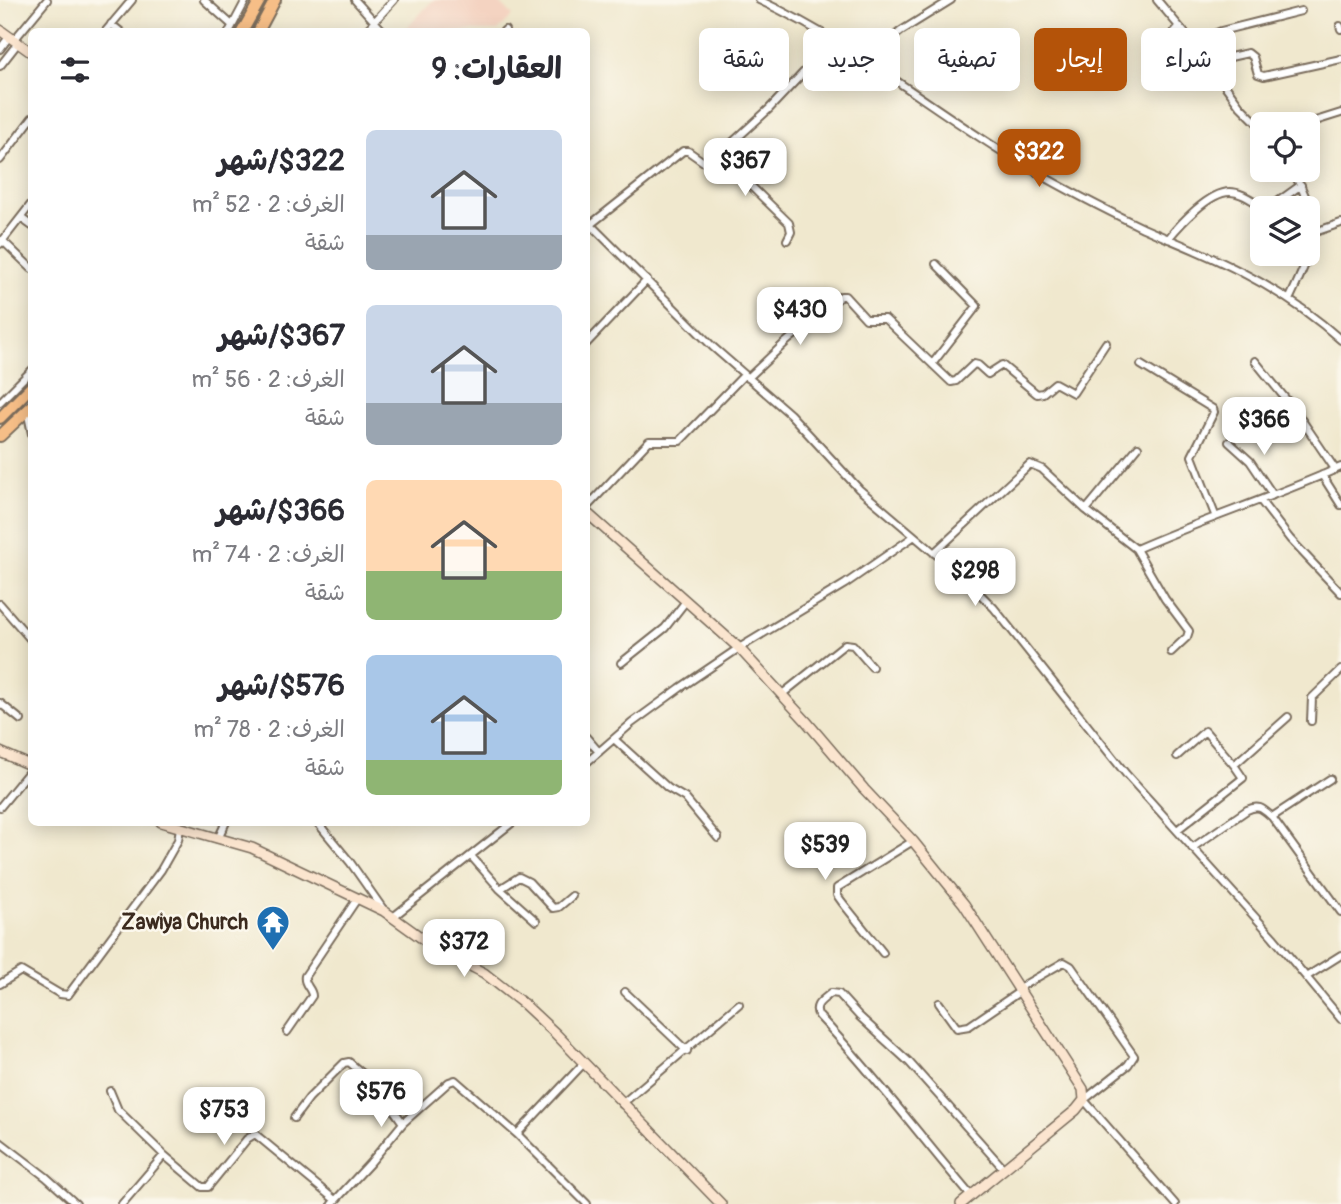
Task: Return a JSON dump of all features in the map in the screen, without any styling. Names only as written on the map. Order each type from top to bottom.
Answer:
[{"type":"highway","points":[[236,28],[260,0]]},
{"type":"highway","points":[[260,28],[275,0]]},
{"type":"highway","points":[[0,418],[28,390]]},
{"type":"highway","points":[[0,436],[28,409]]},
{"type":"street","points":[[0,66],[14,40],[47,0]]},
{"type":"street","points":[[108,28],[132,0]]},
{"type":"street","points":[[204,0],[234,28]]},
{"type":"street","points":[[235,28],[246,0]]},
{"type":"street","points":[[355,0],[380,28]]},
{"type":"street","points":[[369,28],[394,0]]},
{"type":"street","points":[[759,0],[812,28]]},
{"type":"street","points":[[900,33],[951,0]]},
{"type":"street","points":[[1157,0],[1179,27]]},
{"type":"street","points":[[1233,28],[1301,11]]},
{"type":"street","points":[[111,24],[116,28]]},
{"type":"street","points":[[0,30],[28,50]]},
{"type":"street","points":[[0,49],[14,40]]},
{"type":"street","points":[[1236,56],[1248,53],[1253,57],[1258,74],[1264,76],[1341,60]]},
{"type":"street","points":[[590,221],[683,151],[688,151],[705,163],[711,162],[769,109],[803,73]]},
{"type":"street","points":[[900,82],[1031,169],[1067,190],[1243,273],[1289,300],[1341,340]]},
{"type":"street","points":[[1229,91],[1250,116]]},
{"type":"street","points":[[1320,120],[1341,113]]},
{"type":"street","points":[[0,160],[28,123]]},
{"type":"street","points":[[719,155],[789,223],[791,232],[787,240]]},
{"type":"street","points":[[1284,196],[1301,184],[1306,196]]},
{"type":"street","points":[[1168,239],[1182,221],[1221,194],[1229,192],[1250,199]]},
{"type":"street","points":[[28,208],[1,242],[28,266]]},
{"type":"street","points":[[21,218],[28,223]]},
{"type":"street","points":[[590,223],[746,377],[790,414],[859,489],[965,579],[994,608],[1126,774],[1237,896],[1341,1019]]},
{"type":"street","points":[[1320,230],[1341,223]]},
{"type":"street","points":[[933,363],[977,306],[936,264]]},
{"type":"street","points":[[1289,300],[1305,266]]},
{"type":"street","points":[[590,340],[647,280]]},
{"type":"street","points":[[590,506],[649,441],[680,440],[786,341],[842,295],[866,319],[886,319],[951,382],[956,381],[974,364],[989,374],[1002,365],[1037,394],[1043,393],[1055,383],[1072,394],[1106,343]]},
{"type":"street","points":[[1136,549],[1215,515],[1338,468],[1255,361]]},
{"type":"street","points":[[1141,365],[1213,409],[1214,412],[1192,456],[1215,515]]},
{"type":"street","points":[[0,402],[28,374]]},
{"type":"street","points":[[14,424],[28,432]]},
{"type":"street","points":[[1229,442],[1250,461],[1273,495]]},
{"type":"street","points":[[1086,510],[1138,447]]},
{"type":"street","points":[[934,553],[1030,464],[1042,469],[1086,510],[1136,549],[1165,599],[1189,631],[1187,637],[1171,652]]},
{"type":"street","points":[[1322,475],[1341,505]]},
{"type":"street","points":[[1260,500],[1290,539],[1341,593]]},
{"type":"street","points":[[590,514],[739,649],[914,841],[964,904],[1083,1089],[1084,1100],[1175,1204]]},
{"type":"street","points":[[590,760],[653,706],[845,584],[913,537]]},
{"type":"street","points":[[621,663],[665,628],[685,601]]},
{"type":"street","points":[[0,604],[28,636]]},
{"type":"street","points":[[781,695],[845,644],[853,645],[872,667]]},
{"type":"street","points":[[1311,721],[1312,698],[1341,670]]},
{"type":"street","points":[[0,703],[21,720]]},
{"type":"street","points":[[1234,765],[1288,717]]},
{"type":"street","points":[[1177,756],[1205,731],[1243,778],[1177,830]]},
{"type":"street","points":[[614,740],[668,788],[685,799],[718,838]]},
{"type":"street","points":[[590,742],[599,752]]},
{"type":"street","points":[[0,752],[28,765]]},
{"type":"street","points":[[0,807],[28,772]]},
{"type":"street","points":[[1272,817],[1329,779]]},
{"type":"street","points":[[1192,848],[1254,806],[1260,807],[1272,817],[1341,912]]},
{"type":"street","points":[[174,826],[252,848],[384,911],[437,949],[478,970],[525,1005],[721,1204]]},
{"type":"street","points":[[218,839],[224,826]]},
{"type":"street","points":[[320,826],[350,862],[384,911]]},
{"type":"street","points":[[393,917],[508,826]]},
{"type":"street","points":[[0,984],[21,971],[60,995],[68,995],[161,870],[178,840],[180,828]]},
{"type":"street","points":[[883,953],[842,902],[836,888],[914,841]]},
{"type":"street","points":[[471,856],[500,889],[536,921]]},
{"type":"street","points":[[500,889],[519,877],[529,882],[553,908],[559,907],[572,896]]},
{"type":"street","points":[[287,1032],[312,996],[305,984],[305,976],[358,899]]},
{"type":"street","points":[[1306,977],[1341,955]]},
{"type":"street","points":[[939,1003],[957,1028],[969,1026],[1018,990],[1059,964],[1068,963],[1132,1053],[1132,1061],[961,1204]]},
{"type":"street","points":[[625,992],[687,1051]]},
{"type":"street","points":[[971,1196],[875,1077],[819,1016],[817,1006],[831,993],[839,993],[859,1016],[909,1062],[1004,1169]]},
{"type":"street","points":[[622,1104],[739,1004]]},
{"type":"street","points":[[294,1118],[309,1098],[344,1063],[349,1062],[376,1084],[403,1123]]},
{"type":"street","points":[[517,1134],[584,1063]]},
{"type":"street","points":[[110,1091],[118,1110],[164,1155],[205,1188],[213,1183],[247,1139],[255,1134],[333,1202],[403,1123],[449,1082],[455,1080],[517,1134],[587,1204]]},
{"type":"street","points":[[0,1142],[76,1204]]},
{"type":"street","points":[[122,1204],[164,1155]]},
{"type":"shaded area","points":[[433,0],[496,0],[513,15],[501,28],[407,28]]},
{"type":"place","name":"Zawiya Church","points":[[273,952]]}]
